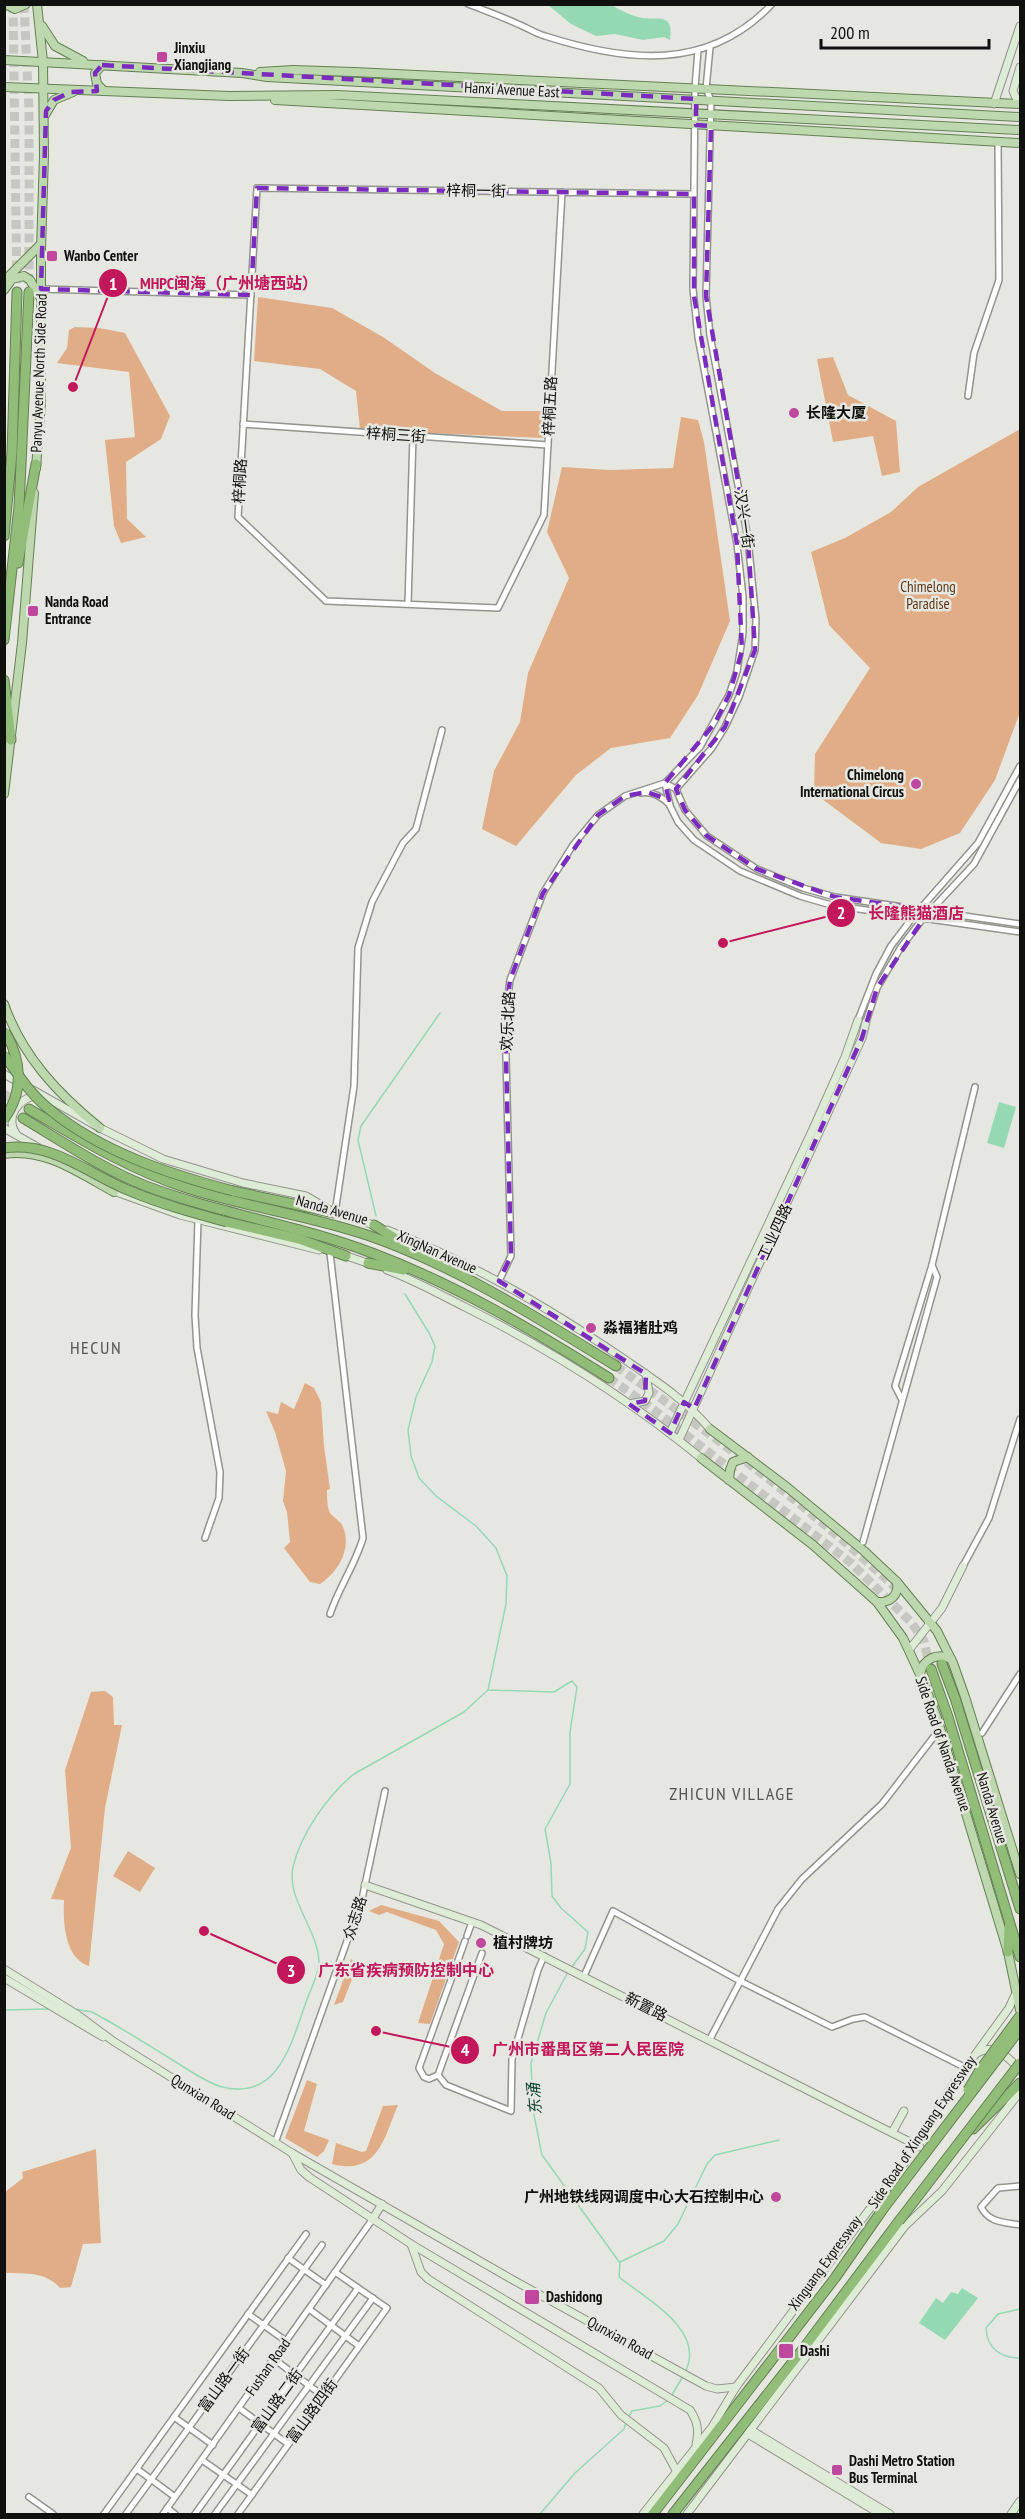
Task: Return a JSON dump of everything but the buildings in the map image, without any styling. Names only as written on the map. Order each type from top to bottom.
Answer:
[{"type":"highway","points":[[4,536],[12,453],[17,292]]},
{"type":"highway","points":[[4,640],[19,507],[29,292]]},
{"type":"highway","points":[[7,618],[36,464]]},
{"type":"highway","points":[[4,680],[11,740]]},
{"type":"highway","points":[[4,1031],[16,1055],[19,1080],[12,1108],[4,1119]]},
{"type":"highway","points":[[4,1055],[29,1090],[48,1108],[73,1126],[145,1163],[233,1191],[335,1213]]},
{"type":"highway","name":"Nanda Avenue","points":[[29,1109],[109,1155],[167,1181],[333,1225],[377,1239],[432,1261],[519,1306],[616,1366]]},
{"type":"highway","name":"Nanda Avenue","points":[[23,1118],[86,1157],[145,1185],[227,1212],[331,1238],[423,1274],[513,1318],[609,1378]]},
{"type":"highway","points":[[4,1148],[24,1146],[47,1150],[152,1200],[227,1222],[299,1239],[346,1256]]},
{"type":"highway","points":[[374,1225],[432,1261]]},
{"type":"highway","points":[[368,1263],[423,1274]]},
{"type":"highway","name":"Nanda Avenue","points":[[946,1662],[1020,1909]]},
{"type":"highway","name":"Nanda Avenue","points":[[931,1669],[943,1701],[1020,1957]]},
{"type":"highway","points":[[1008,1952],[1009,1919]]},
{"type":"highway","points":[[959,2110],[974,2079],[1020,2016]]},
{"type":"highway","name":"Xinguang Expressway","points":[[653,2514],[835,2278],[883,2209],[1020,2030]]},
{"type":"highway","points":[[673,2514],[803,2349],[1020,2062]]},
{"type":"highway","points":[[960,2141],[1020,2089]]},
{"type":"main road","points":[[5,4],[15,9],[26,4]]},
{"type":"main road","name":"Panyu Avenue North Side Road","points":[[4,794],[30,556],[41,403],[44,89],[37,4]]},
{"type":"main road","points":[[39,18],[47,36],[55,46],[78,59],[92,63]]},
{"type":"main road","name":"Hanxi Avenue East","points":[[4,60],[92,63],[242,73],[267,77],[1020,117]]},
{"type":"main road","points":[[102,65],[95,73],[97,84],[104,91]]},
{"type":"main road","points":[[242,73],[293,70],[333,71],[1018,105]]},
{"type":"main road","name":"Hanxi Avenue East","points":[[4,87],[229,96],[337,95],[1020,130]]},
{"type":"main road","points":[[44,121],[46,111],[54,100],[77,90]]},
{"type":"main road","points":[[229,96],[350,106],[1020,142]]},
{"type":"main road","points":[[4,280],[41,244]]},
{"type":"main road","points":[[4,290],[12,279],[24,276],[32,283],[41,300]]},
{"type":"main road","points":[[4,1004],[19,1037],[41,1072],[76,1109],[100,1128]]},
{"type":"main road","points":[[4,1154],[23,1152],[52,1159],[114,1192]]},
{"type":"main road","points":[[710,1429],[820,1514],[897,1582],[931,1623],[946,1662]]},
{"type":"main road","points":[[729,1480],[729,1470],[733,1462],[748,1457]]},
{"type":"main road","name":"Side Road of Nanda Avenue","points":[[701,1458],[841,1568],[877,1602],[897,1627],[920,1674],[937,1718],[1008,1952],[1020,2010]]},
{"type":"main road","points":[[877,1602],[892,1599],[896,1593],[897,1582]]},
{"type":"main road","points":[[920,1674],[922,1666],[930,1658],[943,1656],[965,1697],[1020,1874]]},
{"type":"street","points":[[468,4],[543,36],[632,57],[685,54],[710,46],[731,38],[760,17],[772,4]]},
{"type":"street","points":[[993,104],[1020,26]]},
{"type":"street","points":[[710,46],[706,88],[711,100]]},
{"type":"street","name":"汉兴一街","points":[[665,783],[700,747],[729,695],[737,671],[743,633],[737,544],[697,332],[693,281],[695,88],[698,50]]},
{"type":"street","points":[[1018,105],[1013,91],[1020,67]]},
{"type":"street","name":"汉兴一街","points":[[676,789],[712,748],[725,727],[739,697],[755,650],[756,620],[748,539],[711,341],[706,296],[711,100]]},
{"type":"street","points":[[968,396],[974,353],[999,279],[998,142]]},
{"type":"street","name":"梓桐一街","points":[[257,188],[694,194]]},
{"type":"street","name":"梓桐路","points":[[257,188],[238,516],[326,601],[498,608]]},
{"type":"street","name":"梓桐五路","points":[[498,608],[544,515],[561,192]]},
{"type":"street","points":[[41,289],[251,295]]},
{"type":"street","name":"梓桐三街","points":[[243,424],[548,445]]},
{"type":"street","points":[[408,604],[413,436]]},
{"type":"street","points":[[335,1213],[354,1086],[358,948],[362,929],[372,902],[403,843],[416,830],[442,730]]},
{"type":"street","points":[[858,1020],[882,962],[913,916],[978,843],[1020,766]]},
{"type":"street","points":[[866,1022],[877,988],[901,946],[974,864],[1020,780]]},
{"type":"street","points":[[665,783],[676,789],[685,810],[707,836],[746,862],[794,884],[824,894],[1020,924]]},
{"type":"street","points":[[665,783],[670,806]]},
{"type":"street","name":"欢乐北路","points":[[499,1281],[511,1256],[505,1018],[510,980],[543,893],[573,845],[598,814],[625,796],[665,783]]},
{"type":"street","points":[[625,796],[647,792],[664,799],[678,822],[694,840],[740,871],[800,896],[831,905],[1020,932]]},
{"type":"street","name":"工业四路","points":[[670,1433],[816,1121],[858,1020]]},
{"type":"street","name":"工业四路","points":[[679,1440],[862,1038],[866,1022]]},
{"type":"street","name":"XingNan Avenue","points":[[4,1074],[100,1128],[163,1159],[243,1183],[306,1196],[335,1213],[374,1225],[431,1248],[499,1281],[534,1301],[646,1374],[694,1409],[710,1429]]},
{"type":"street","points":[[902,1400],[895,1386],[933,1265],[975,1088]]},
{"type":"street","points":[[18,1136],[12,1126],[14,1112],[28,1097],[42,1096]]},
{"type":"street","points":[[4,1128],[114,1192],[198,1220],[346,1256],[403,1276],[548,1352],[670,1433],[701,1458]]},
{"type":"street","points":[[198,1220],[195,1316],[197,1348],[220,1472],[219,1498],[205,1538]]},
{"type":"street","points":[[330,1252],[363,1538],[352,1569],[334,1600],[330,1614]]},
{"type":"street","points":[[863,1542],[937,1277],[933,1265]]},
{"type":"street","points":[[724,1318],[734,1322]]},
{"type":"street","points":[[628,1404],[645,1401],[649,1393],[646,1374]]},
{"type":"street","points":[[909,1650],[945,1604],[989,1518],[1020,1419]]},
{"type":"street","points":[[982,1733],[1020,1674]]},
{"type":"street","points":[[710,2039],[778,1909],[802,1879],[882,1804],[939,1730]]},
{"type":"street","name":"众志路","points":[[275,2143],[362,1899],[385,1791]]},
{"type":"street","name":"新置路","points":[[365,1885],[472,1922],[576,1971],[920,2146]]},
{"type":"street","points":[[584,1976],[613,1911],[740,1981],[832,2027],[853,2019],[865,2018],[966,2068]]},
{"type":"street","points":[[472,1922],[419,2068],[424,2077],[429,2079],[438,2075],[482,1953]]},
{"type":"street","points":[[438,2075],[446,2085],[511,2111],[512,2059],[537,1970],[544,1956]]},
{"type":"street","name":"Qunxian Road","points":[[4,1969],[50,1998],[75,2018]]},
{"type":"street","name":"Qunxian Road","points":[[4,1978],[114,2041],[275,2143],[513,2280],[706,2386],[717,2389],[736,2387]]},
{"type":"street","name":"Side Road of Xinguang Expressway","points":[[643,2514],[712,2427],[736,2387],[905,2162],[944,2098],[1011,2007],[1016,1990]]},
{"type":"street","points":[[975,2055],[985,2050],[993,2050],[1002,2054],[1020,2071]]},
{"type":"street","points":[[687,2514],[905,2226],[939,2195],[1020,2089]]},
{"type":"street","points":[[893,2131],[904,2111]]},
{"type":"street","name":"Qunxian Road","points":[[292,2153],[300,2170],[372,2220],[690,2410],[696,2420],[698,2432],[695,2448]]},
{"type":"street","points":[[1020,2186],[998,2188],[981,2207],[992,2219],[1020,2224]]},
{"type":"street","points":[[372,2220],[382,2205]]},
{"type":"street","name":"Fushan Road","points":[[163,2514],[372,2220]]},
{"type":"street","points":[[104,2514],[306,2234]]},
{"type":"street","points":[[411,2244],[421,2272],[428,2279],[599,2388],[621,2415],[664,2448],[677,2472]]},
{"type":"street","name":"富山路一街","points":[[126,2514],[322,2245]]},
{"type":"street","points":[[288,2258],[326,2285]]},
{"type":"street","points":[[216,2514],[374,2298],[336,2272]]},
{"type":"street","name":"富山路二街","points":[[195,2514],[358,2288]]},
{"type":"street","name":"富山路四街","points":[[238,2514],[387,2308],[374,2298]]},
{"type":"street","points":[[309,2309],[358,2346]]},
{"type":"street","points":[[248,2314],[286,2341]]},
{"type":"street","points":[[274,2359],[323,2396]]},
{"type":"street","points":[[238,2408],[288,2444]]},
{"type":"street","points":[[174,2417],[213,2445]]},
{"type":"street","points":[[750,2432],[879,2514]]},
{"type":"street","points":[[750,2432],[889,2514]]},
{"type":"street","points":[[202,2460],[252,2495]]},
{"type":"street","points":[[137,2469],[175,2497]]},
{"type":"street","points":[[816,2471],[889,2514]]},
{"type":"street","points":[[29,2497],[53,2514]]},
{"type":"street","points":[[1011,2514],[1019,2506]]},
{"type":"street","points":[[167,2508],[175,2514]]},
{"type":"highlighted area","points":[[102,65],[696,99],[696,125],[711,126],[706,296],[748,539],[755,650],[725,727],[676,789],[685,810],[707,836],[757,869],[835,897],[920,909],[913,916],[924,918],[877,988],[862,1038],[694,1409],[684,1402],[670,1433],[629,1404],[645,1401],[646,1374],[499,1281],[511,1256],[505,1018],[510,980],[543,893],[598,815],[625,796],[647,792],[669,800],[665,783],[715,723],[729,695],[742,651],[737,544],[694,296],[694,194],[257,188],[251,295],[41,289],[46,111],[54,100],[70,92],[97,91],[95,73]]},
{"type":"green space","points":[[258,297],[332,308],[383,337],[435,373],[502,411],[543,411],[544,438],[360,430],[356,391],[320,369],[254,361]]},
{"type":"green space","points":[[75,327],[99,328],[125,333],[170,416],[161,439],[126,462],[127,519],[146,537],[121,543],[114,526],[105,440],[135,437],[129,372],[57,363],[67,348],[69,330]]},
{"type":"green space","points":[[833,357],[848,395],[896,421],[900,472],[882,476],[873,436],[833,442],[817,359]]},
{"type":"green space","points":[[681,417],[698,420],[704,442],[730,621],[698,695],[670,738],[611,748],[576,775],[516,846],[482,829],[494,771],[520,722],[528,673],[569,578],[547,532],[562,467],[610,470],[673,468]]},
{"type":"green space","name":"Chimelong Paradise","points":[[1020,429],[1020,712],[995,780],[960,833],[921,849],[881,843],[814,793],[815,754],[870,668],[829,625],[811,552],[845,538],[891,512],[918,487]]},
{"type":"green space","points":[[305,1383],[314,1388],[321,1402],[330,1489],[327,1490],[328,1508],[342,1525],[346,1544],[338,1566],[320,1584],[310,1582],[284,1548],[290,1542],[287,1512],[283,1501],[286,1471],[275,1432],[266,1411],[278,1414],[281,1402],[294,1409]]},
{"type":"green space","points":[[105,1691],[113,1697],[114,1725],[122,1725],[105,1808],[89,1966],[74,1955],[70,1947],[65,1928],[64,1900],[51,1899],[71,1848],[65,1770],[91,1692]]},
{"type":"green space","points":[[128,1851],[155,1868],[140,1892],[113,1876]]},
{"type":"green space","points":[[381,1905],[439,1921],[459,1942],[430,2024],[418,2023],[444,1944],[436,1930],[387,1912],[379,1915],[369,1911]]},
{"type":"green space","points":[[351,1959],[358,1964],[343,2002],[334,2005]]},
{"type":"green space","points":[[307,2080],[317,2084],[304,2131],[329,2140],[324,2151],[317,2157],[285,2138]]},
{"type":"green space","points":[[398,2105],[383,2141],[369,2159],[360,2164],[347,2166],[332,2164],[336,2143],[362,2152],[366,2151],[383,2106]]},
{"type":"green space","points":[[96,2149],[101,2243],[83,2244],[71,2287],[60,2288],[48,2279],[35,2274],[5,2273],[5,2192],[23,2178],[22,2172]]},
{"type":"shaded area","points":[[548,5],[612,5],[635,16],[668,22],[671,31],[670,40],[664,37],[643,40],[615,34],[596,36],[571,24]]},
{"type":"shaded area","points":[[999,1102],[1016,1107],[1004,1148],[987,1143]]},
{"type":"shaded area","points":[[962,2288],[978,2298],[945,2340],[919,2323],[936,2298],[943,2303],[951,2292],[958,2294]]},
{"type":"waterway","points":[[376,1216],[358,1140],[361,1126],[440,1013]]},
{"type":"waterway","points":[[75,2009],[92,2012],[197,2076],[216,2085],[241,2089],[257,2086],[269,2077],[287,2052],[319,1967],[314,1938],[298,1902],[292,1879],[297,1854],[309,1828],[325,1804],[354,1774],[464,1712],[488,1690],[506,1604],[507,1576],[496,1548],[476,1526],[436,1496],[419,1478],[411,1456],[408,1430],[416,1397],[432,1362],[435,1346],[405,1294]]},
{"type":"waterway","name":"东涌","points":[[489,1690],[554,1692],[572,1681],[577,1687],[570,1732],[570,1784],[545,1829],[551,1863],[552,1896],[561,1908],[588,1932],[585,1949],[571,1968]]},
{"type":"waterway","name":"东涌","points":[[568,1972],[546,2013],[531,2063],[533,2110],[542,2155],[620,2263],[619,2277],[658,2306],[681,2330],[688,2343],[690,2357],[685,2372]]},
{"type":"waterway","points":[[4,2010],[49,2009]]},
{"type":"waterway","points":[[620,2262],[664,2241],[678,2224],[707,2164],[715,2155],[779,2140]]},
{"type":"waterway","points":[[1020,2309],[998,2314],[986,2328],[989,2341],[996,2350],[1006,2356],[1020,2358]]},
{"type":"waterway","name":"东涌","points":[[672,2395],[683,2376]]},
{"type":"waterway","name":"东涌","points":[[629,2416],[632,2411],[660,2406],[667,2401]]},
{"type":"waterway","name":"东涌","points":[[540,2514],[575,2473],[624,2429],[626,2423]]},
{"type":"tunnel","points":[[13,4],[17,292]]},
{"type":"tunnel","points":[[24,4],[29,110],[29,286]]},
{"type":"tunnel","points":[[4,1094],[29,1109]]},
{"type":"tunnel","points":[[616,1366],[798,1502],[900,1592]]},
{"type":"tunnel","points":[[609,1378],[649,1406],[851,1563],[911,1622],[924,1641],[930,1667]]},
{"type":"place","name":"Jinxiu Xiangjiang","points":[[162,57]]},
{"type":"place","name":"Wanbo Center","points":[[52,256]]},
{"type":"place","name":"MHPC闽海（广州塘西站）","points":[[73,387]]},
{"type":"place","name":"长隆大厦","points":[[794,413]]},
{"type":"place","name":"Nanda Road Entrance","points":[[33,611]]},
{"type":"place","name":"Chimelong International Circus","points":[[916,784]]},
{"type":"place","name":"长隆熊猫酒店","points":[[723,943]]},
{"type":"place","name":"淼福猪肚鸡","points":[[591,1328]]},
{"type":"place","name":"广东省疾病预防控制中心","points":[[204,1931]]},
{"type":"place","name":"植村牌坊","points":[[481,1943]]},
{"type":"place","name":"广州市番禺区第二人民医院","points":[[376,2031]]},
{"type":"place","name":"广州地铁线网调度中心大石控制中心","points":[[776,2197]]},
{"type":"place","name":"Dashidong","points":[[532,2297]]},
{"type":"place","name":"Dashi","points":[[786,2351]]},
{"type":"place","name":"Dashi Metro Station Bus Terminal","points":[[837,2470]]},
{"type":"district","name":"HECUN","points":[[96,1348]]},
{"type":"district","name":"ZHICUN VILLAGE","points":[[732,1794]]}]
